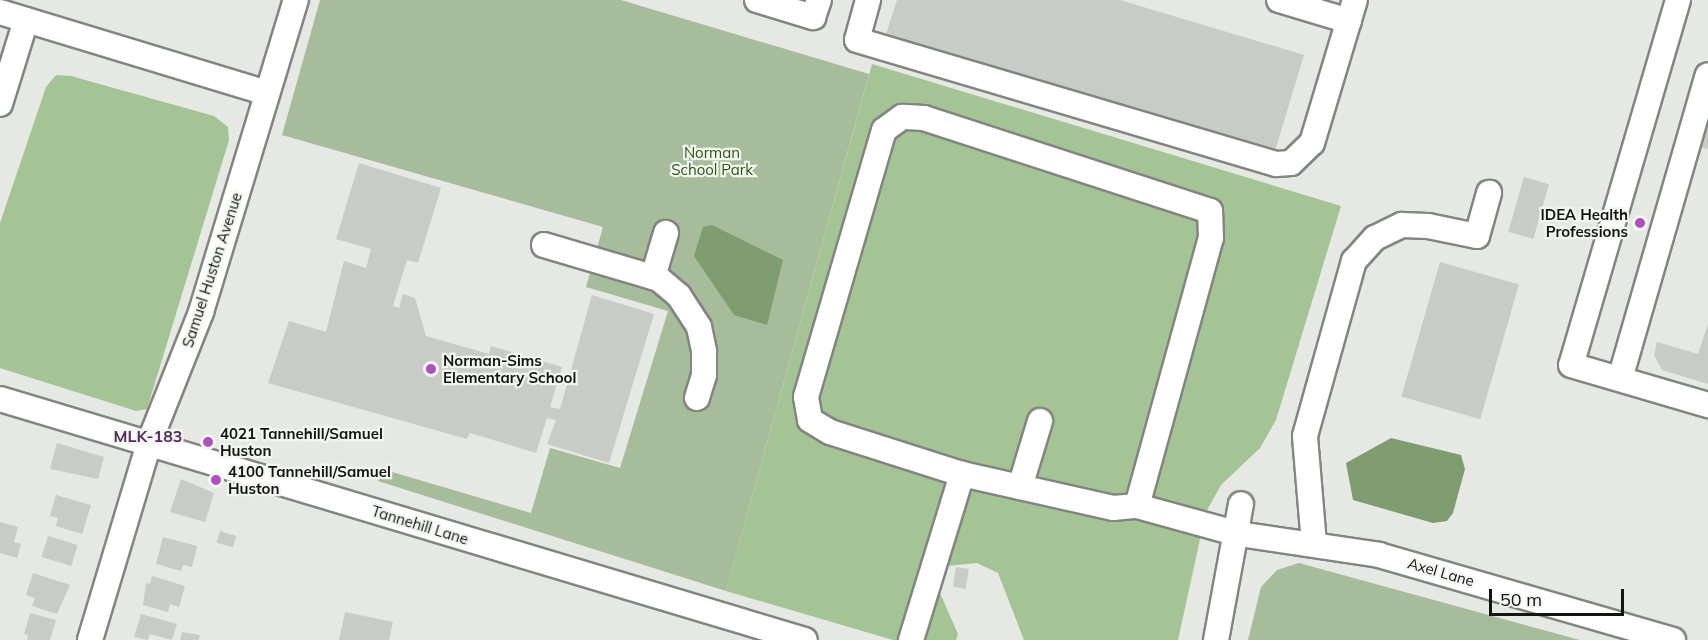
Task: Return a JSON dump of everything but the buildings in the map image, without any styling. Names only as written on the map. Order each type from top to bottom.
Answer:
[{"type":"street","name":"Samuel Huston Avenue","points":[[90,640],[148,443],[201,312],[296,0]]},
{"type":"street","points":[[757,0],[813,17],[819,0]]},
{"type":"street","points":[[868,0],[857,40],[1276,164],[1291,163],[1312,143],[1352,10],[1279,0]]},
{"type":"street","points":[[1678,0],[1571,364],[1708,405]]},
{"type":"street","points":[[0,12],[267,93]]},
{"type":"street","points":[[0,104],[26,20]]},
{"type":"street","points":[[1620,379],[1708,75]]},
{"type":"street","name":"Axel Lane","points":[[1137,507],[1211,238],[1210,211],[924,118],[902,117],[884,130],[806,397],[810,420],[830,432],[962,474],[1113,508],[1137,507],[1239,534],[1379,555],[1673,640]]},
{"type":"street","points":[[1314,544],[1305,436],[1354,261],[1376,238],[1402,225],[1428,225],[1477,236],[1489,194]]},
{"type":"street","points":[[653,278],[666,233]]},
{"type":"street","points":[[544,245],[653,278],[680,296],[699,327],[704,375],[697,398]]},
{"type":"street","name":"Tannehill Lane","points":[[0,399],[805,640]]},
{"type":"street","points":[[1020,487],[1040,421]]},
{"type":"street","points":[[911,640],[962,474]]},
{"type":"street","points":[[1216,640],[1239,534],[1241,504]]},
{"type":"green space","name":"Norman School Park","points":[[320,0],[621,0],[869,74],[726,591],[378,481],[382,469],[531,513],[550,448],[620,468],[668,311],[586,287],[603,227],[282,135]]},
{"type":"green space","points":[[1299,563],[1580,640],[1248,640],[1261,587],[1277,570]]},
{"type":"shaded area","points":[[872,64],[1341,206],[1276,420],[1260,448],[1221,485],[1206,512],[1178,640],[1024,640],[998,573],[977,563],[947,566],[938,576],[940,593],[958,634],[956,640],[893,640],[726,591]]},
{"type":"shaded area","points":[[56,75],[71,76],[214,116],[228,127],[229,140],[147,409],[136,411],[0,368],[0,223],[46,87]]},
{"type":"shaded area","points":[[712,225],[783,260],[767,325],[734,315],[694,256],[703,227]]},
{"type":"shaded area","points":[[1391,438],[1461,455],[1465,469],[1453,513],[1447,521],[1433,523],[1353,500],[1346,463]]},
{"type":"place","name":"IDEA Health Professions","points":[[1640,223]]},
{"type":"place","name":"Norman-Sims Elementary School","points":[[431,369]]},
{"type":"place","name":"4021 Tannehill/Samuel Huston","points":[[208,442]]},
{"type":"place","name":"4100 Tannehill/Samuel Huston","points":[[216,480]]},
{"type":"district","name":"MLK-183","points":[[148,436]]}]
